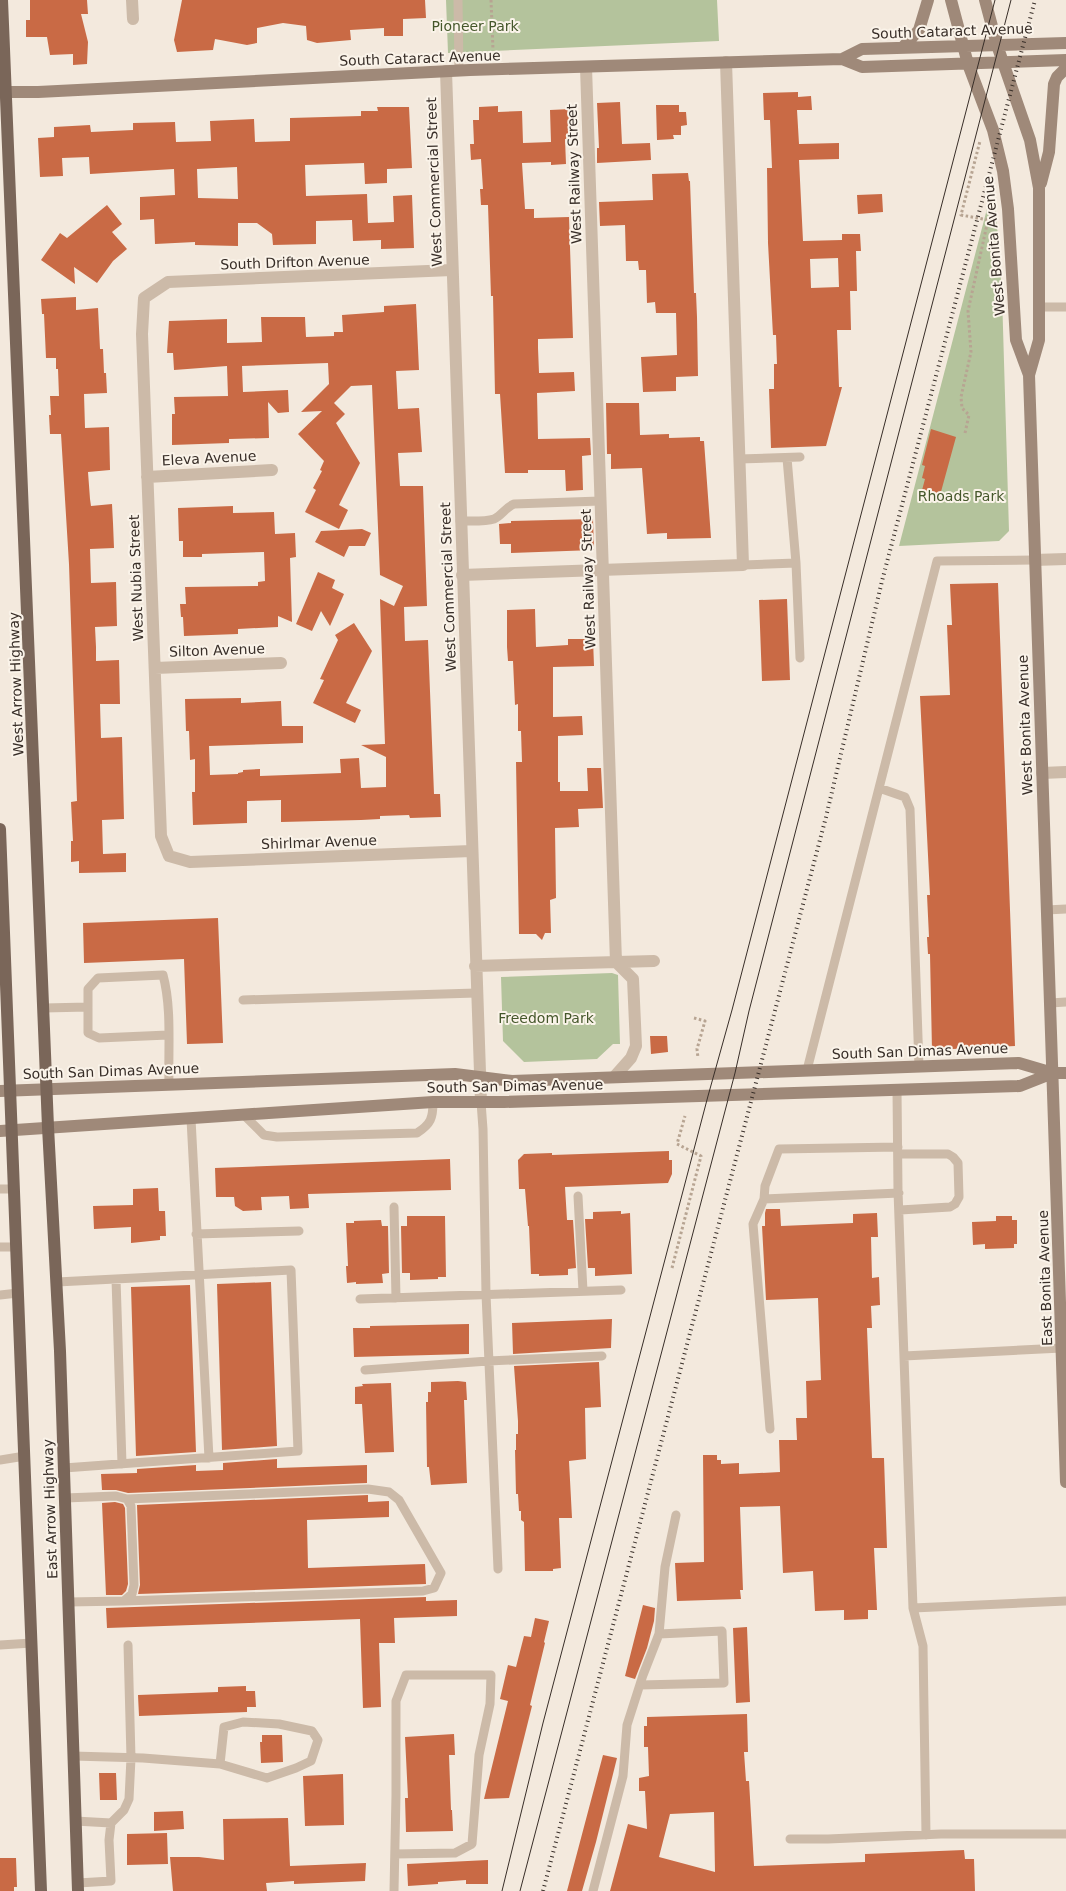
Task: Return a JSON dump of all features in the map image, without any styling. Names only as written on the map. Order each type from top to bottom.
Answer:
[{"type":"main road","name":"West Arrow Highway","points":[[2,0],[3,92],[14,266],[48,1127]]},
{"type":"main road","points":[[902,48],[919,30],[928,0]]},
{"type":"main road","name":"West Bonita Avenue","points":[[951,0],[968,64],[993,130],[1003,171],[1008,209],[1016,340],[1029,375]]},
{"type":"main road","name":"West Bonita Avenue","points":[[985,0],[997,45],[1030,140],[1039,188],[1039,340],[1029,375],[1050,1002],[1060,1073]]},
{"type":"main road","name":"South Cataract Avenue","points":[[842,59],[862,49],[1066,43]]},
{"type":"main road","name":"South Cataract Avenue","points":[[3,92],[38,92],[459,70],[842,59],[862,66],[1066,60]]},
{"type":"main road","points":[[1039,188],[1049,152],[1051,100],[1054,84],[1057,77],[1066,68]]},
{"type":"main road","points":[[0,830],[6,1131]]},
{"type":"main road","name":"South San Dimas Avenue","points":[[4,1090],[455,1074],[512,1081],[1019,1063],[1060,1073]]},
{"type":"main road","name":"South San Dimas Avenue","points":[[6,1131],[433,1102],[1020,1086],[1060,1073]]},
{"type":"main road","name":"East Bonita Avenue","points":[[1060,1073],[1062,1348],[1066,1482]]},
{"type":"main road","name":"East Arrow Highway","points":[[48,1127],[57,1282],[78,1887]]},
{"type":"main road","name":"East Arrow Highway","points":[[6,1131],[14,1189],[41,1891]]},
{"type":"street","points":[[132,0],[133,19]]},
{"type":"street","points":[[462,576],[743,565],[726,62]]},
{"type":"street","name":"West Railway Street","points":[[586,67],[616,962]]},
{"type":"street","name":"West Commercial Street","points":[[446,71],[481,1102]]},
{"type":"street","name":"South Drifton Avenue","points":[[144,298],[168,282],[452,270]]},
{"type":"street","name":"West Nubia Street","points":[[144,298],[142,334],[161,836],[170,856]]},
{"type":"street","name":"Eleva Avenue","points":[[147,477],[272,470]]},
{"type":"street","points":[[1034,560],[1066,559]]},
{"type":"street","name":"Silton Avenue","points":[[155,668],[281,663]]},
{"type":"street","points":[[1042,773],[1066,772]]},
{"type":"street","name":"Shirlmar Avenue","points":[[170,856],[190,862],[471,851]]},
{"type":"street","points":[[475,966],[654,960]]},
{"type":"street","points":[[615,1076],[631,1058],[636,1046],[633,979],[616,962]]},
{"type":"lane","points":[[458,0],[459,70]]},
{"type":"lane","points":[[1039,307],[1066,307]]},
{"type":"lane","points":[[739,459],[800,457]]},
{"type":"lane","points":[[787,458],[796,563],[800,658]]},
{"type":"lane","points":[[460,521],[492,519],[508,506],[514,504],[600,502]]},
{"type":"lane","points":[[807,1070],[937,562],[1034,560]]},
{"type":"lane","points":[[743,565],[796,563]]},
{"type":"lane","points":[[879,788],[905,797],[910,808],[918,1066]]},
{"type":"lane","points":[[1046,910],[1066,909]]},
{"type":"lane","points":[[168,1035],[98,1038],[88,1033],[88,989],[98,978],[163,975],[167,989],[168,1035],[169,1084]]},
{"type":"lane","points":[[243,1000],[476,993]]},
{"type":"lane","points":[[1050,1002],[1066,1002]]},
{"type":"lane","points":[[44,1008],[88,1007]]},
{"type":"lane","points":[[897,1090],[913,1608],[923,1646],[926,1835]]},
{"type":"lane","points":[[244,1115],[264,1135],[277,1137],[417,1133],[427,1126],[433,1114],[433,1102]]},
{"type":"lane","points":[[481,1102],[488,1361],[498,1569]]},
{"type":"lane","points":[[191,1119],[209,1458]]},
{"type":"lane","points":[[770,1429],[752,1224],[764,1199],[765,1186],[779,1149],[898,1151],[948,1154],[953,1157],[958,1163],[959,1197],[956,1204],[950,1207],[900,1210]]},
{"type":"lane","points":[[0,1189],[14,1189]]},
{"type":"lane","points":[[764,1199],[899,1193]]},
{"type":"lane","points":[[578,1196],[583,1291]]},
{"type":"lane","points":[[394,1207],[396,1298]]},
{"type":"lane","points":[[196,1234],[299,1231]]},
{"type":"lane","points":[[0,1247],[16,1247]]},
{"type":"lane","points":[[57,1282],[291,1270],[298,1451],[64,1468]]},
{"type":"lane","points":[[116,1279],[122,1464]]},
{"type":"lane","points":[[360,1299],[621,1290]]},
{"type":"lane","points":[[0,1295],[18,1293]]},
{"type":"lane","points":[[904,1356],[1062,1348]]},
{"type":"lane","points":[[365,1370],[488,1361],[602,1356]]},
{"type":"lane","points":[[0,1460],[25,1456]]},
{"type":"lane","points":[[65,1498],[116,1496],[127,1499],[358,1490],[389,1492],[399,1500],[441,1573],[434,1588],[423,1591],[68,1602]]},
{"type":"lane","points":[[124,1601],[132,1594],[134,1585],[131,1506],[127,1499]]},
{"type":"lane","points":[[593,1891],[623,1776],[627,1725],[659,1634],[665,1567],[676,1515]]},
{"type":"lane","points":[[913,1608],[1066,1601]]},
{"type":"lane","points":[[640,1686],[724,1683],[722,1631],[659,1634]]},
{"type":"lane","points":[[0,1645],[32,1643]]},
{"type":"lane","points":[[78,1887],[111,1881],[109,1840],[111,1823],[124,1810],[129,1799],[131,1758],[128,1645]]},
{"type":"lane","points":[[394,1891],[396,1701],[406,1675],[491,1675],[490,1704],[479,1755],[472,1844],[455,1853],[395,1854]]},
{"type":"lane","points":[[73,1756],[220,1764],[267,1778],[296,1768],[311,1760],[318,1740],[312,1731],[279,1724],[243,1722],[224,1727],[220,1764]]},
{"type":"lane","points":[[75,1821],[111,1823]]},
{"type":"lane","points":[[790,1840],[941,1834],[1066,1834]]},
{"type":"path","points":[[491,0],[493,50]]},
{"type":"path","points":[[965,433],[969,415],[962,408],[961,397],[971,352],[968,311],[988,220],[961,215],[981,136]]},
{"type":"path","points":[[694,1018],[705,1021],[697,1049],[698,1058]]},
{"type":"path","points":[[672,1268],[701,1156],[677,1144],[685,1116]]},
{"type":"green space","name":"Pioneer Park","points":[[446,0],[717,0],[719,41],[448,53]]},
{"type":"green space","name":"Rhoads Park","points":[[994,182],[1002,294],[1009,531],[999,541],[899,546]]},
{"type":"green space","name":"Freedom Park","points":[[612,973],[618,975],[620,1044],[613,1044],[597,1059],[524,1062],[503,1041],[501,977]]},
{"type":"building","points":[[30,0],[87,0],[88,14],[81,14],[88,42],[87,64],[73,65],[73,54],[50,55],[47,37],[26,37],[26,20],[30,20]]},
{"type":"building","points":[[182,0],[425,0],[426,18],[403,19],[403,36],[384,36],[384,28],[350,30],[351,40],[317,43],[307,40],[306,26],[283,23],[257,28],[257,43],[247,45],[215,39],[213,50],[177,52],[174,40]]},
{"type":"building","points":[[798,92],[798,97],[811,96],[812,110],[797,110],[799,144],[839,143],[839,159],[799,160],[803,241],[842,240],[842,234],[860,234],[861,251],[856,251],[857,291],[850,291],[851,330],[837,330],[839,387],[842,387],[826,446],[771,448],[769,389],[774,389],[774,364],[777,364],[776,335],[773,335],[768,243],[767,168],[772,168],[770,120],[764,120],[763,93]],"holes":[[[838,258],[839,287],[811,288],[810,259]]]},
{"type":"building","points":[[620,102],[622,144],[650,143],[651,160],[597,163],[597,148],[599,148],[597,103]]},
{"type":"building","points":[[656,105],[679,105],[679,112],[686,112],[687,125],[681,126],[681,135],[673,135],[674,139],[657,140]]},
{"type":"building","points":[[498,106],[498,112],[522,111],[523,143],[551,142],[550,110],[571,109],[572,139],[565,139],[566,164],[551,165],[551,162],[522,163],[525,209],[534,209],[534,218],[569,217],[573,338],[538,339],[538,348],[539,373],[574,372],[575,391],[537,393],[538,439],[590,438],[591,455],[582,456],[583,490],[566,491],[565,470],[528,470],[528,473],[505,473],[500,394],[495,394],[493,296],[491,296],[488,205],[481,205],[480,189],[483,189],[481,159],[471,160],[470,144],[474,144],[473,120],[479,120],[479,107]]},
{"type":"building","points":[[377,107],[409,107],[412,168],[387,169],[387,183],[365,184],[364,163],[305,165],[306,196],[367,194],[368,223],[394,222],[393,196],[412,195],[414,248],[381,249],[381,240],[353,241],[352,220],[316,221],[316,244],[273,245],[272,234],[257,223],[238,223],[238,246],[195,245],[195,242],[155,244],[154,219],[140,220],[140,197],[175,195],[174,169],[90,174],[89,157],[62,158],[63,176],[40,177],[38,138],[54,137],[54,127],[90,125],[91,132],[133,130],[133,123],[175,122],[176,142],[211,141],[210,121],[254,119],[255,142],[290,141],[290,118],[361,116],[361,111],[378,111]],"holes":[[[237,167],[238,199],[198,198],[197,169]]]},
{"type":"building","points":[[688,173],[690,181],[694,293],[696,293],[698,376],[676,377],[676,391],[643,392],[641,357],[677,355],[676,313],[656,313],[655,302],[647,303],[646,270],[639,270],[638,261],[626,261],[625,225],[600,226],[599,202],[653,200],[652,174]]},
{"type":"building","points":[[882,194],[883,212],[858,214],[857,195]]},
{"type":"building","points":[[107,205],[122,224],[112,232],[127,249],[113,261],[97,283],[74,267],[75,284],[41,260],[60,233],[67,238]]},
{"type":"building","points":[[76,297],[76,310],[98,308],[100,349],[103,349],[104,373],[106,373],[107,393],[84,394],[85,428],[109,427],[110,470],[88,472],[91,506],[112,504],[114,548],[90,549],[91,583],[116,582],[117,626],[95,627],[96,661],[119,660],[120,704],[100,704],[101,738],[122,737],[124,819],[102,820],[103,854],[126,853],[126,872],[79,873],[79,861],[71,862],[71,841],[73,841],[71,802],[77,801],[69,564],[61,434],[50,434],[50,396],[59,396],[58,369],[56,369],[56,358],[46,358],[44,314],[42,314],[41,299]]},
{"type":"building","points":[[416,304],[419,370],[396,371],[398,409],[419,408],[422,452],[398,453],[400,486],[423,486],[427,606],[404,607],[405,641],[428,640],[434,794],[440,794],[441,817],[410,818],[409,815],[380,816],[380,819],[281,822],[281,800],[247,801],[247,823],[193,825],[192,792],[195,792],[195,759],[190,760],[189,731],[186,731],[185,699],[241,698],[241,703],[281,701],[282,726],[303,726],[303,743],[209,746],[210,775],[238,774],[243,772],[243,770],[260,769],[260,776],[341,773],[340,759],[359,758],[361,788],[386,787],[386,757],[361,745],[385,744],[380,599],[394,606],[403,586],[380,575],[372,385],[351,386],[334,403],[345,414],[336,423],[360,463],[339,505],[348,510],[339,529],[305,512],[316,490],[313,488],[322,471],[320,470],[324,461],[298,434],[322,411],[301,412],[329,384],[328,363],[242,366],[243,392],[288,390],[289,412],[278,413],[268,402],[269,438],[229,439],[229,443],[172,445],[172,414],[175,414],[174,397],[228,396],[227,366],[174,370],[173,353],[167,353],[169,321],[227,319],[227,343],[262,342],[261,317],[305,317],[306,337],[334,336],[334,332],[343,332],[342,315],[384,312],[384,306]]},
{"type":"building","points":[[606,403],[639,403],[640,435],[669,434],[669,438],[700,437],[700,441],[704,441],[711,538],[667,539],[667,533],[647,534],[642,468],[611,469],[611,454],[607,454]]},
{"type":"building","points":[[931,429],[956,437],[939,499],[936,498],[936,500],[921,494],[925,479],[922,478],[925,466],[922,465]]},
{"type":"building","points":[[233,506],[233,513],[274,512],[275,534],[295,533],[296,557],[290,558],[292,622],[278,616],[278,627],[238,629],[238,634],[184,636],[180,604],[186,604],[185,587],[258,586],[258,582],[265,581],[264,552],[202,554],[202,557],[183,557],[183,541],[179,541],[178,508]]},
{"type":"building","points":[[593,519],[594,550],[511,553],[511,544],[500,544],[499,524],[511,523],[511,521]]},
{"type":"building","points":[[362,529],[371,533],[365,546],[349,546],[344,557],[315,542],[321,531]]},
{"type":"building","points":[[318,572],[335,580],[332,588],[344,594],[330,626],[321,611],[312,631],[296,624]]},
{"type":"building","points":[[998,583],[1015,1046],[932,1050],[930,954],[928,954],[927,937],[929,937],[927,895],[930,895],[920,696],[950,695],[947,625],[952,625],[950,584]]},
{"type":"building","points":[[787,599],[790,680],[762,681],[759,600]]},
{"type":"building","points":[[535,609],[536,647],[568,645],[568,639],[593,639],[594,666],[553,667],[553,717],[582,716],[583,735],[558,736],[558,782],[560,782],[560,791],[588,791],[587,768],[601,768],[603,808],[578,809],[579,827],[555,828],[556,898],[550,900],[551,933],[545,933],[542,940],[536,934],[519,934],[516,762],[522,762],[521,731],[518,731],[518,704],[515,705],[513,661],[508,661],[507,647],[507,610]]},
{"type":"building","points":[[354,623],[372,651],[346,703],[361,710],[355,723],[313,703],[324,680],[320,679],[338,640],[335,635]]},
{"type":"building","points":[[218,918],[223,1043],[187,1044],[184,959],[84,963],[83,923]]},
{"type":"building","points":[[650,1036],[667,1036],[668,1052],[651,1054]]},
{"type":"building","points":[[669,1151],[669,1160],[672,1160],[672,1174],[668,1183],[565,1187],[567,1220],[573,1220],[576,1268],[568,1269],[568,1275],[539,1276],[539,1274],[531,1274],[525,1189],[519,1189],[518,1160],[524,1154],[552,1153],[552,1155]]},
{"type":"building","points":[[450,1159],[451,1190],[308,1194],[309,1208],[290,1209],[289,1196],[261,1197],[262,1210],[243,1211],[235,1206],[234,1197],[216,1197],[215,1168]]},
{"type":"building","points":[[158,1188],[159,1211],[165,1211],[166,1236],[160,1236],[160,1240],[131,1243],[131,1227],[94,1229],[93,1206],[133,1205],[133,1189]]},
{"type":"building","points":[[766,1209],[780,1209],[781,1226],[853,1223],[853,1214],[877,1213],[878,1237],[871,1237],[872,1278],[879,1277],[880,1305],[871,1306],[872,1328],[867,1328],[872,1458],[884,1458],[887,1548],[874,1548],[877,1610],[868,1610],[868,1619],[844,1620],[844,1610],[815,1611],[813,1571],[783,1573],[780,1506],[740,1507],[743,1590],[740,1590],[741,1599],[677,1601],[675,1563],[704,1562],[703,1455],[717,1455],[717,1460],[721,1460],[721,1464],[739,1463],[739,1474],[780,1472],[779,1440],[797,1440],[796,1418],[807,1418],[806,1381],[821,1380],[818,1298],[766,1300],[762,1226],[765,1226]]},
{"type":"building","points":[[621,1211],[621,1214],[630,1213],[632,1274],[595,1276],[595,1268],[588,1268],[585,1219],[593,1219],[593,1212]]},
{"type":"building","points":[[407,1216],[445,1216],[446,1277],[410,1280],[410,1273],[402,1273],[401,1226],[407,1226]]},
{"type":"building","points":[[996,1216],[1012,1216],[1012,1220],[1017,1220],[1017,1244],[1014,1244],[1014,1248],[985,1249],[985,1244],[973,1245],[972,1222],[996,1221]]},
{"type":"building","points":[[381,1220],[382,1226],[388,1226],[389,1273],[382,1274],[383,1283],[347,1283],[346,1223]]},
{"type":"building","points":[[271,1282],[277,1446],[222,1450],[217,1284]]},
{"type":"building","points":[[190,1285],[196,1452],[136,1456],[131,1287]]},
{"type":"building","points":[[612,1319],[611,1348],[513,1354],[512,1323]]},
{"type":"building","points":[[469,1324],[469,1354],[354,1357],[353,1328]]},
{"type":"building","points":[[599,1362],[601,1407],[585,1408],[586,1459],[569,1461],[572,1518],[559,1518],[561,1568],[553,1569],[553,1571],[525,1571],[524,1522],[521,1520],[518,1494],[516,1494],[515,1450],[518,1421],[514,1366]]},
{"type":"building","points":[[431,1382],[466,1382],[467,1400],[464,1400],[467,1483],[431,1485],[429,1467],[427,1467],[426,1402],[428,1402],[428,1392],[431,1392]]},
{"type":"building","points":[[391,1383],[394,1452],[365,1453],[362,1404],[355,1404],[355,1387],[363,1386],[362,1384]]},
{"type":"building","points":[[277,1459],[277,1468],[367,1465],[367,1483],[128,1493],[116,1490],[102,1490],[101,1474],[137,1473],[137,1469],[196,1465],[196,1471],[223,1470],[223,1463]]},
{"type":"building","points":[[368,1495],[368,1502],[389,1501],[389,1517],[307,1520],[308,1568],[425,1564],[426,1584],[138,1594],[140,1585],[137,1505]]},
{"type":"building","points":[[115,1502],[123,1504],[125,1508],[128,1584],[126,1591],[122,1595],[106,1595],[102,1503]]},
{"type":"building","points":[[426,1597],[426,1601],[457,1600],[457,1616],[394,1618],[395,1643],[379,1643],[381,1707],[363,1708],[360,1619],[107,1628],[106,1608]]},
{"type":"building","points":[[643,1605],[655,1608],[654,1621],[647,1648],[635,1679],[625,1676]]},
{"type":"building","points":[[535,1618],[549,1621],[530,1705],[532,1706],[509,1798],[484,1799],[508,1701],[500,1699],[508,1665],[516,1667],[524,1636],[531,1637]]},
{"type":"building","points":[[747,1627],[750,1702],[736,1703],[733,1628]]},
{"type":"building","points":[[246,1686],[246,1691],[255,1691],[256,1707],[247,1707],[247,1712],[139,1716],[138,1695],[218,1692],[218,1687]]},
{"type":"building","points":[[747,1714],[748,1752],[744,1752],[746,1781],[749,1781],[754,1866],[865,1862],[865,1854],[964,1850],[965,1859],[974,1859],[975,1891],[610,1891],[628,1824],[647,1829],[645,1791],[639,1791],[639,1778],[649,1776],[648,1747],[644,1747],[644,1726],[647,1726],[647,1717]],"holes":[[[714,1812],[715,1872],[659,1857],[670,1814]]]},
{"type":"building","points":[[454,1734],[455,1755],[449,1755],[453,1831],[406,1832],[405,1798],[408,1798],[405,1737]]},
{"type":"building","points":[[262,1735],[282,1735],[283,1762],[261,1763],[260,1742],[262,1742]]},
{"type":"building","points":[[603,1755],[617,1758],[596,1842],[582,1891],[567,1891]]},
{"type":"building","points":[[99,1773],[116,1773],[117,1800],[100,1800]]},
{"type":"building","points":[[343,1774],[344,1825],[305,1826],[303,1776]]},
{"type":"building","points":[[183,1811],[184,1829],[154,1831],[154,1812]]},
{"type":"building","points":[[288,1818],[290,1866],[366,1863],[365,1881],[294,1884],[294,1881],[266,1883],[267,1891],[173,1891],[170,1857],[199,1857],[224,1860],[223,1819]]},
{"type":"building","points":[[167,1833],[168,1864],[127,1865],[127,1834]]},
{"type":"building","points":[[0,1858],[16,1858],[17,1887],[14,1887],[14,1891],[0,1891]]},
{"type":"building","points":[[488,1860],[488,1884],[466,1884],[466,1880],[408,1886],[407,1864]]},
{"type":"tram line","points":[[502,1891],[543,1723],[732,1010],[995,0]]},
{"type":"tram line","points":[[520,1891],[735,1073],[749,1011],[1011,0]]},
{"type":"railway","points":[[543,1891],[826,817],[882,581],[1035,0]]}]
